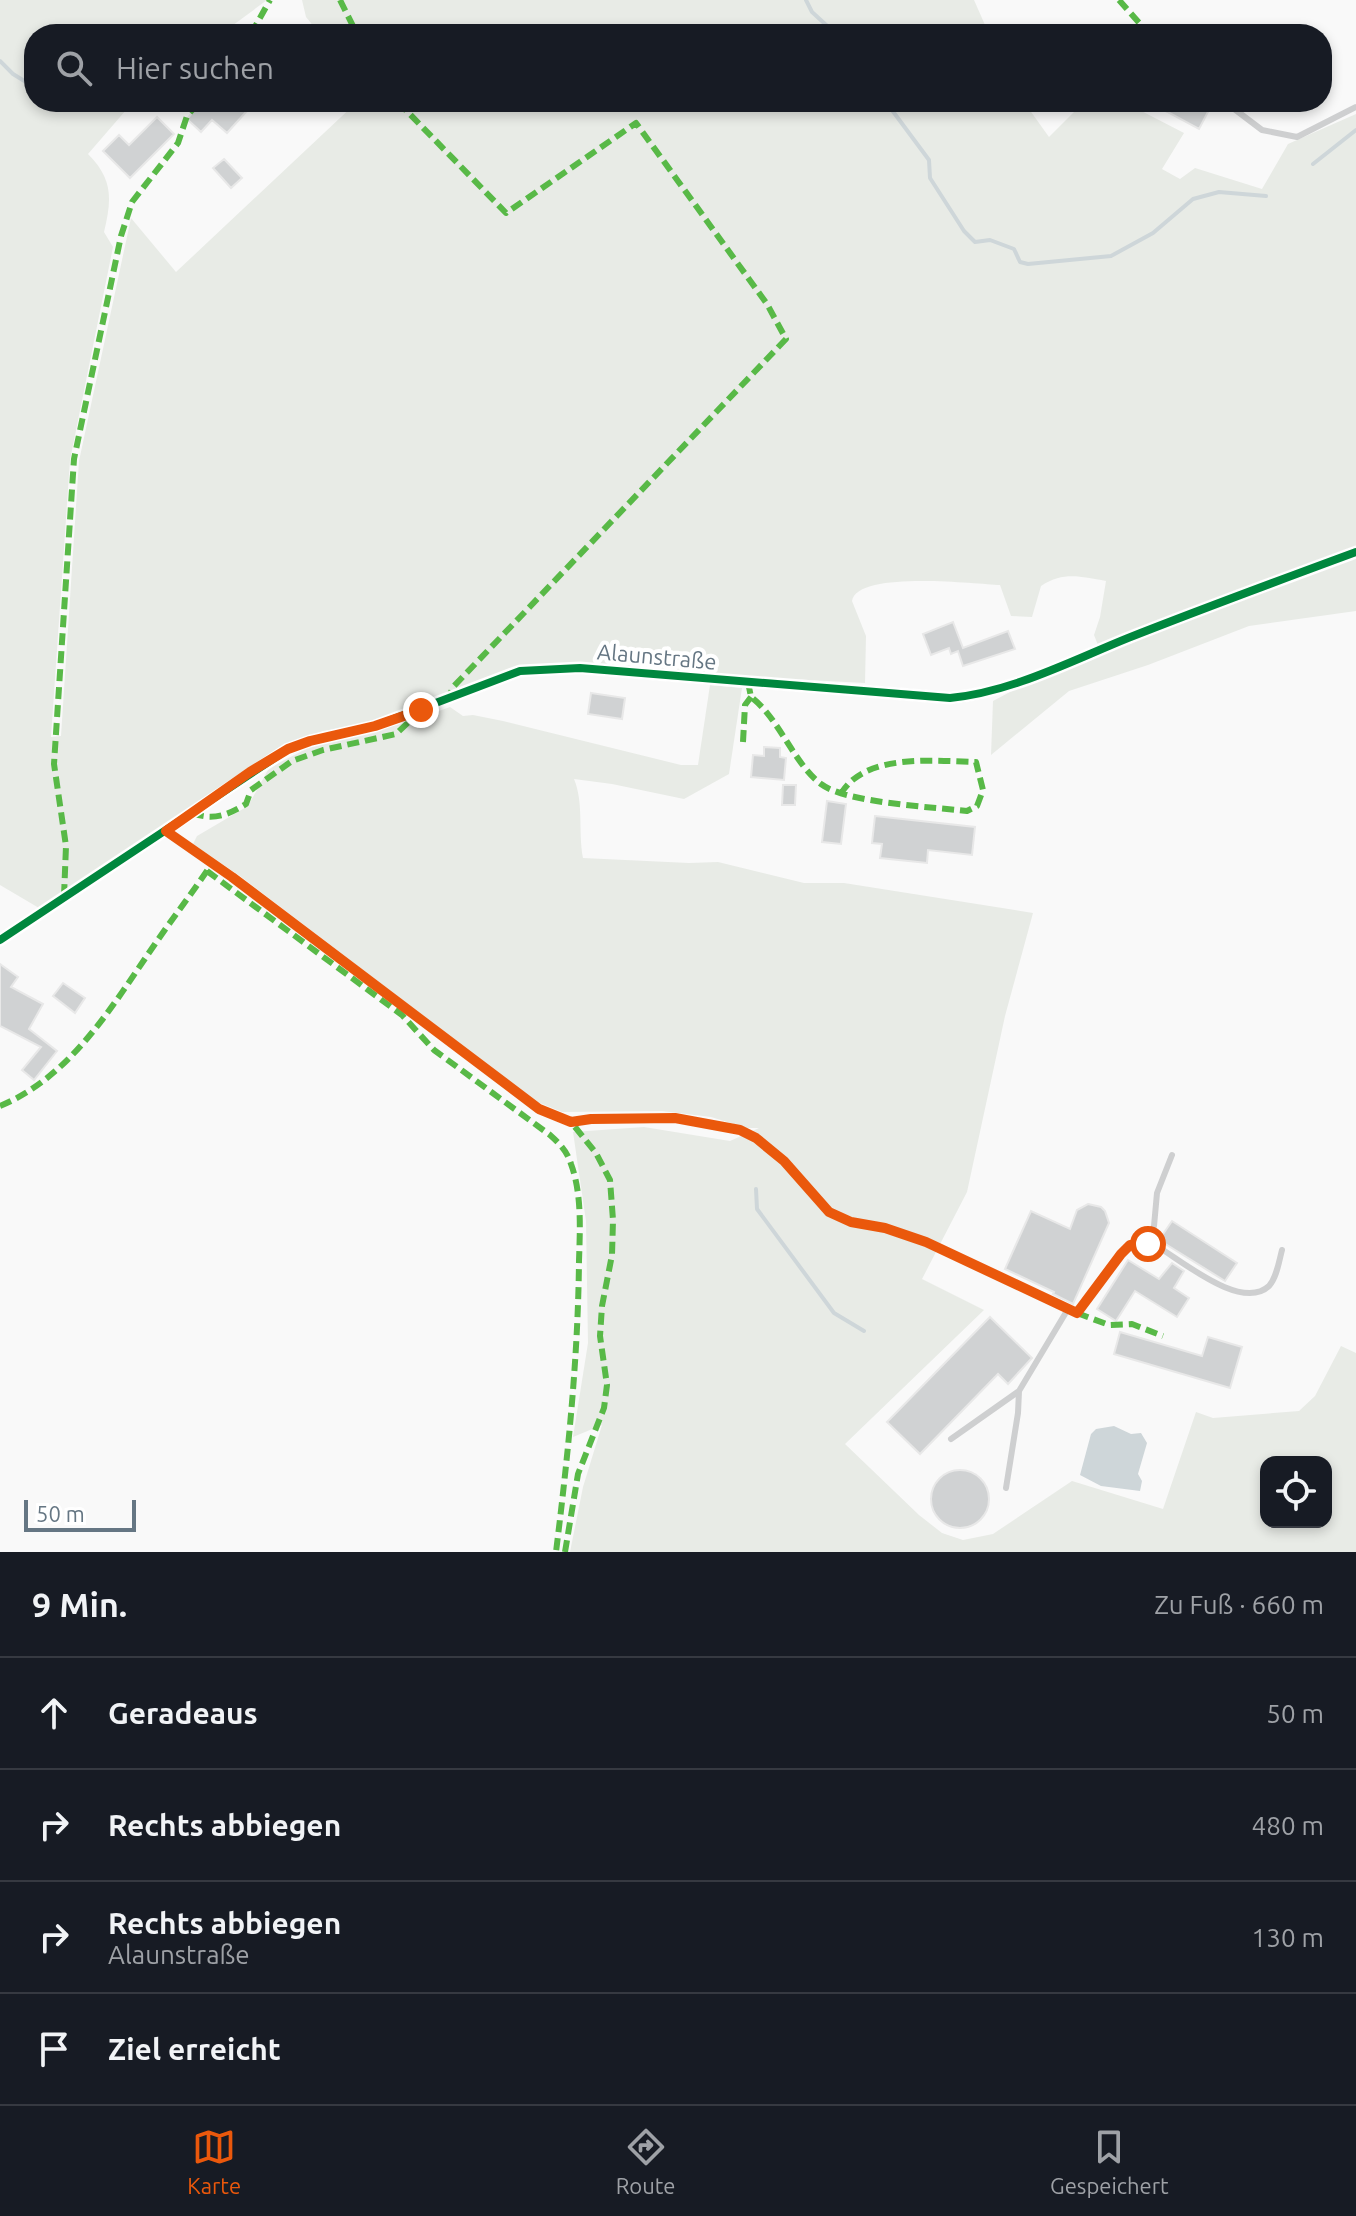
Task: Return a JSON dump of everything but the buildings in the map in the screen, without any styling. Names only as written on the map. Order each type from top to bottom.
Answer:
[{"type":"street","name":"Alaunstraße","points":[[0,940],[288,749],[375,726],[520,671],[580,668],[950,698],[971,696],[1022,681],[1356,552]]},
{"type":"lane","points":[[1238,112],[1262,130],[1297,137],[1356,107]]},
{"type":"lane","points":[[166,831],[232,877],[539,1109],[571,1122],[675,1118],[740,1130],[756,1138],[784,1161],[829,1212],[851,1222],[885,1228],[926,1242],[1077,1313],[1130,1245],[1155,1245],[1229,1291],[1247,1294],[1259,1292],[1270,1285],[1282,1250]]},
{"type":"lane","points":[[1148,1244],[1154,1226],[1157,1193],[1172,1155]]},
{"type":"lane","points":[[951,1439],[1019,1391],[1068,1309]]},
{"type":"lane","points":[[1006,1488],[1019,1391]]},
{"type":"shaded area","points":[[0,0],[267,0],[235,24],[24,24],[24,112],[124,112],[88,154],[106,181],[109,199],[104,232],[113,247],[70,460],[51,737],[61,736],[79,461],[131,218],[176,272],[346,112],[1031,112],[1049,137],[1074,112],[1143,112],[1184,133],[1162,169],[1180,179],[1195,168],[1262,189],[1288,144],[1356,114],[1356,611],[1249,626],[1069,691],[991,755],[993,701],[1098,645],[1094,635],[1106,581],[1073,576],[1050,581],[1041,586],[1032,617],[1011,616],[1000,585],[918,581],[874,585],[859,591],[852,601],[866,636],[865,683],[549,663],[521,668],[418,707],[358,725],[323,731],[284,745],[39,908],[0,885]]},
{"type":"shaded area","points":[[302,0],[974,0],[985,24],[312,24],[306,17]]},
{"type":"shaded area","points":[[710,685],[742,688],[729,774],[684,799],[574,779],[579,798],[583,858],[718,862],[804,883],[844,883],[1033,913],[1005,1016],[967,1192],[922,1279],[984,1310],[845,1444],[919,1515],[942,1533],[963,1540],[993,1534],[1072,1481],[1163,1509],[1196,1412],[1213,1418],[1299,1411],[1315,1396],[1341,1346],[1356,1353],[1356,1552],[570,1552],[583,1487],[602,1425],[573,1437],[588,1343],[586,1221],[573,1132],[644,1127],[730,1141],[759,1128],[747,1128],[711,1117],[662,1111],[562,1112],[535,1101],[240,876],[193,844],[197,836],[248,806],[269,768],[308,748],[405,723],[450,707],[463,716],[503,721],[681,765],[698,765]]},
{"type":"shaded area","points":[[1114,1426],[1131,1434],[1141,1433],[1147,1443],[1138,1474],[1142,1481],[1140,1491],[1101,1486],[1080,1475],[1091,1434],[1096,1429]]},
{"type":"waterway","points":[[806,0],[812,12],[825,24]]},
{"type":"waterway","points":[[0,61],[24,81]]},
{"type":"waterway","points":[[893,112],[929,160],[930,178],[964,231],[975,242],[990,240],[1014,249],[1020,262],[1028,264],[1111,256],[1153,233],[1193,199],[1219,192],[1266,196]]},
{"type":"waterway","points":[[1313,164],[1356,130]]},
{"type":"waterway","points":[[756,1189],[757,1209],[834,1313],[864,1331]]},
{"type":"marked path","points":[[257,24],[270,0]]},
{"type":"marked path","points":[[340,0],[352,24]]},
{"type":"marked path","points":[[1119,0],[1140,24]]},
{"type":"marked path","points":[[64,896],[66,846],[54,764],[74,459],[121,236],[132,202],[178,143],[190,112]]},
{"type":"marked path","points":[[408,112],[506,213],[636,123],[767,304],[786,339],[454,686],[448,698]]},
{"type":"marked path","points":[[748,682],[751,697],[770,717],[803,765],[821,784],[833,790],[891,803],[967,811],[977,806],[983,790],[976,762],[922,761],[885,765],[868,771],[853,779],[842,792]]},
{"type":"marked path","points":[[743,742],[745,705],[751,697]]},
{"type":"marked path","points":[[192,813],[214,817],[233,811],[246,804],[251,790],[292,761],[323,750],[396,734],[415,716]]},
{"type":"marked path","points":[[0,1106],[49,1077],[88,1037],[212,863]]},
{"type":"marked path","points":[[207,871],[402,1015],[434,1050],[550,1135],[567,1155],[575,1175],[579,1199],[578,1298],[572,1407],[556,1552]]},
{"type":"marked path","points":[[565,1552],[578,1474],[604,1408],[607,1385],[600,1336],[602,1306],[612,1255],[613,1220],[610,1180],[596,1153],[571,1122]]},
{"type":"marked path","points":[[1077,1313],[1109,1325],[1132,1324],[1163,1336]]},
{"type":"cycle path","points":[[0,940],[288,749],[375,726],[520,671],[580,668],[950,698],[973,695],[1063,666],[1156,627],[1356,552]]},
{"type":"route","points":[[421,710],[375,726],[288,749],[166,831],[232,877],[539,1109],[571,1122],[675,1118],[740,1130],[756,1138],[784,1161],[829,1212],[851,1222],[885,1228],[926,1242],[1077,1313],[1130,1245],[1148,1244]]}]
